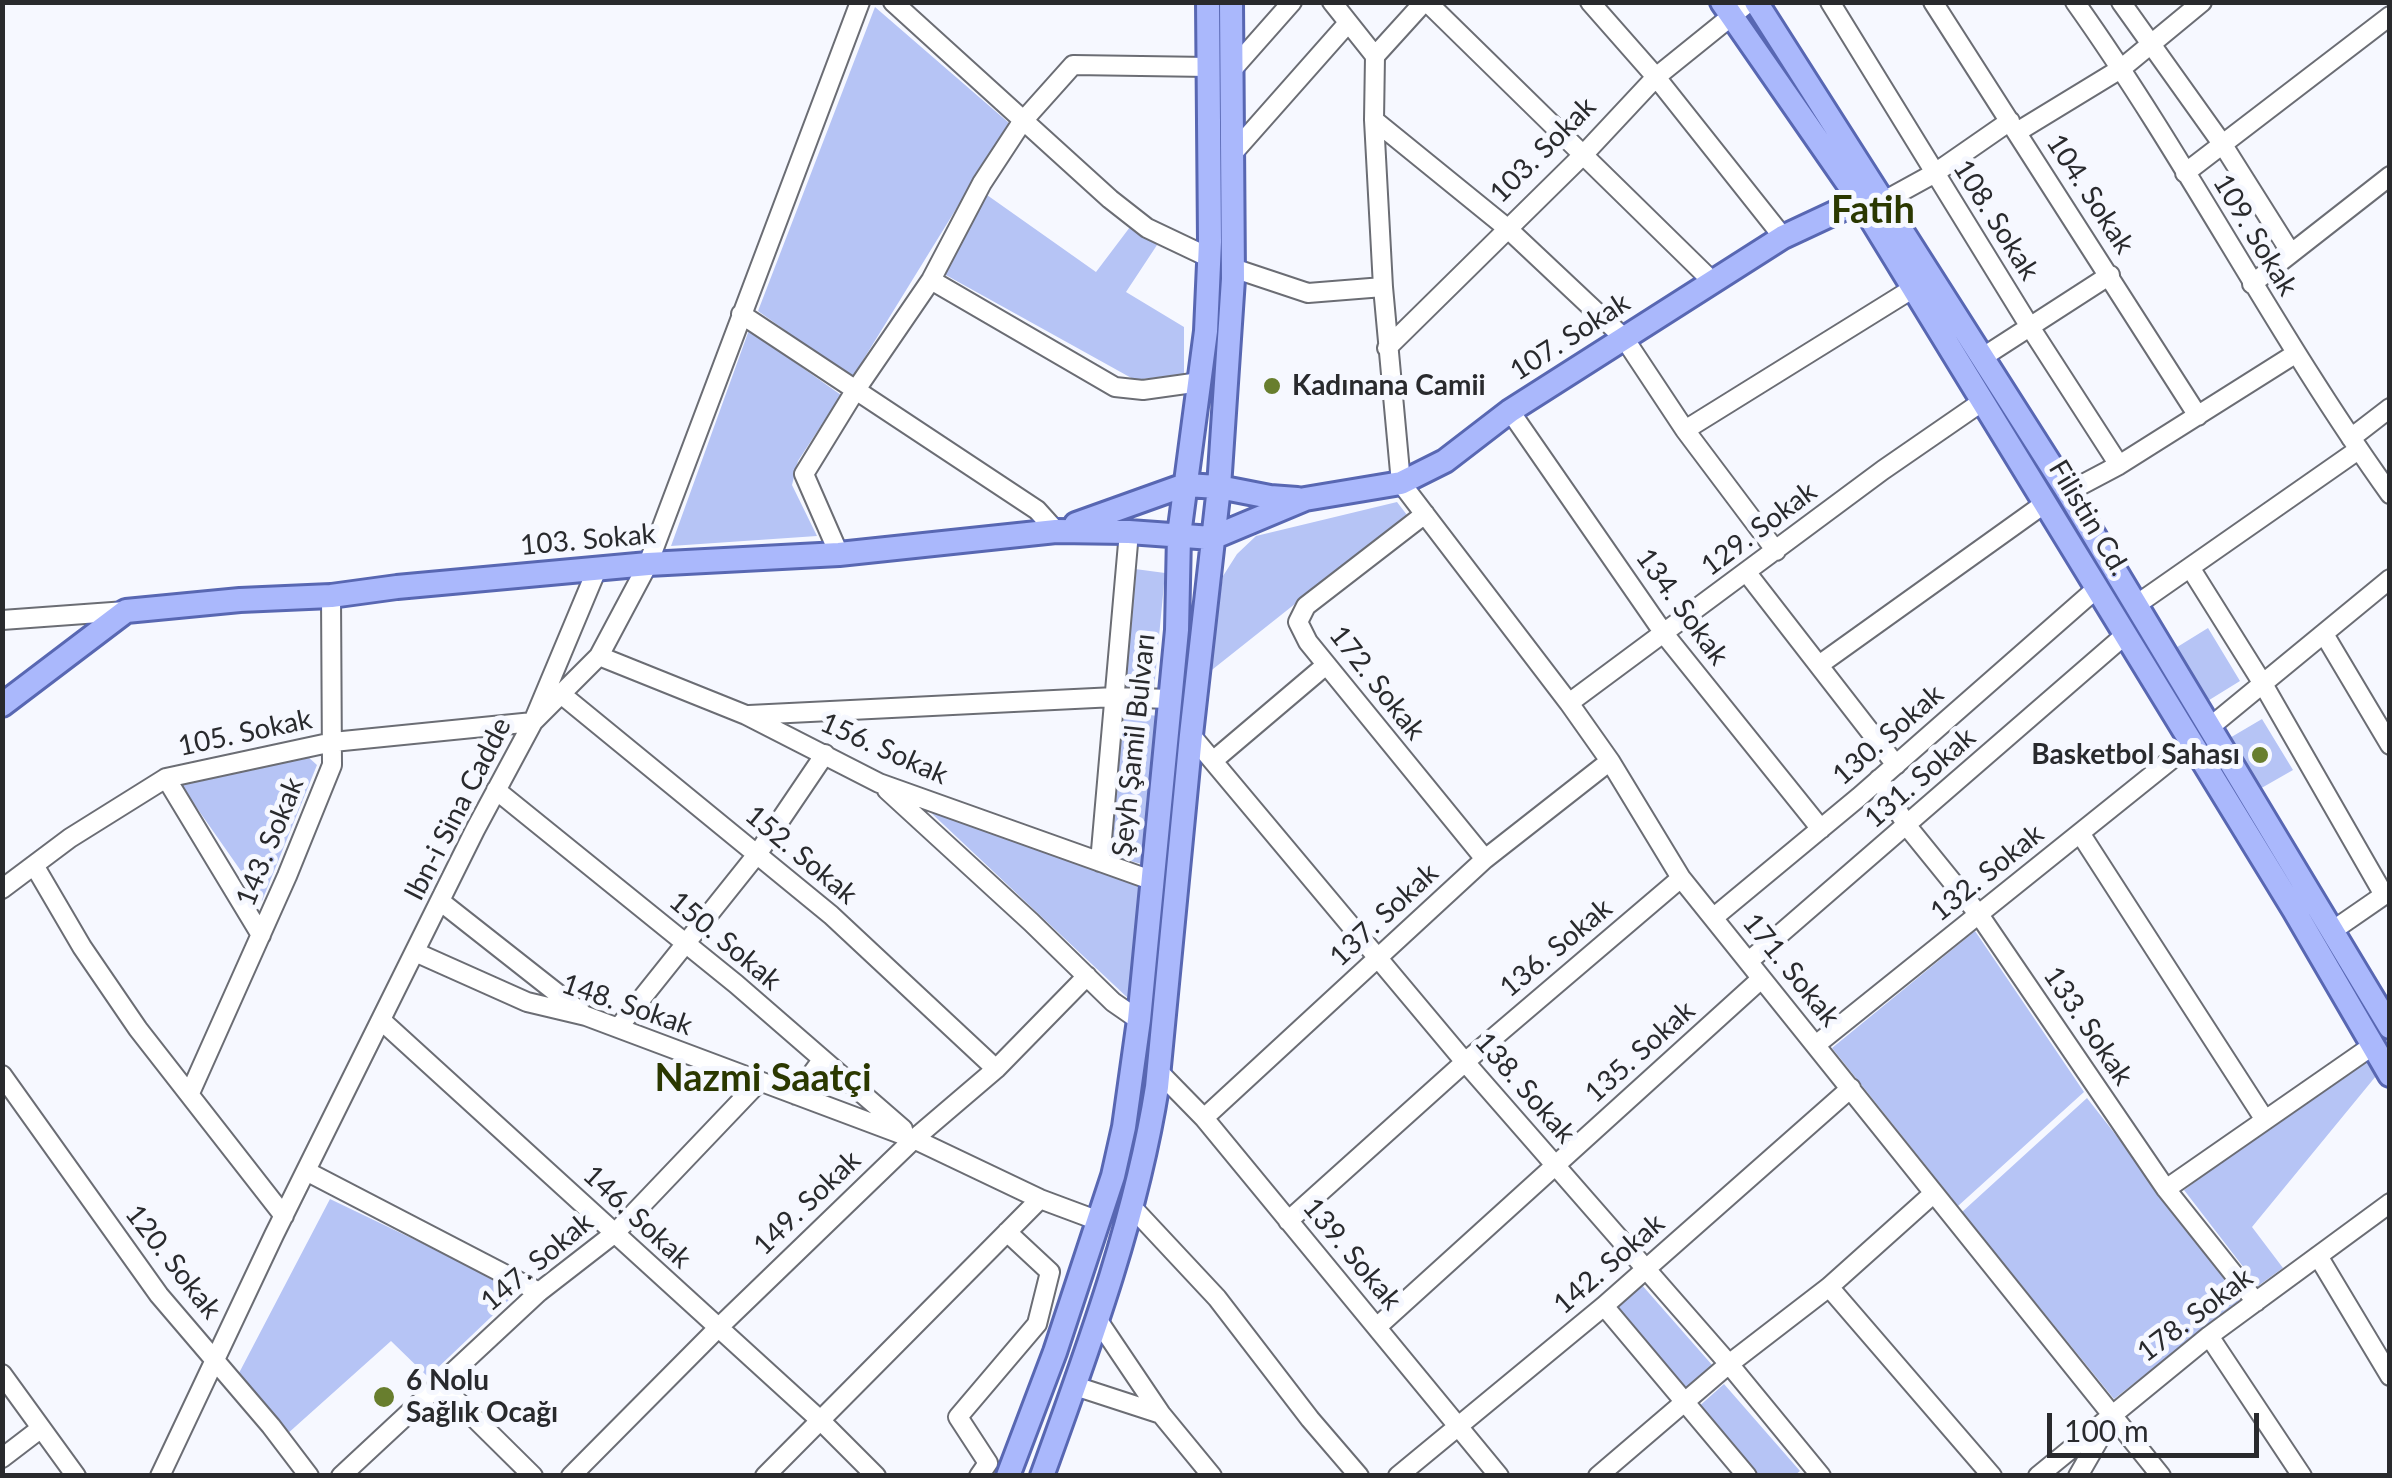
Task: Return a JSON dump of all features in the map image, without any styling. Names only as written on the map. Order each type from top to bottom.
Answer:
[{"type":"main road","name":"Şeyh Şamil Bulvarı","points":[[1042,1476],[1075,1386],[1131,1206],[1148,1140],[1158,1072],[1219,487],[1233,268],[1233,153],[1208,2]]},
{"type":"main road","name":"Şeyh Şamil Bulvarı","points":[[1008,1476],[1100,1221],[1124,1126],[1140,1020],[1177,630],[1179,536],[1206,331],[1220,69],[1230,2]]},
{"type":"main road","name":"Filistin Cd.","points":[[1739,6],[1884,201],[2068,492],[2136,606],[2201,735],[2390,1074]]},
{"type":"main road","name":"Filistin Cd.","points":[[1739,6],[2125,635],[2201,735],[2332,931],[2390,1027]]},
{"type":"main road","points":[[1860,201],[1884,201]]},
{"type":"main road","name":"107. Sokak","points":[[1305,499],[1400,482],[1445,461],[1510,411],[1784,237],[1860,201]]},
{"type":"main road","name":"103. Sokak","points":[[1056,531],[1185,485],[1219,487],[1270,498],[1305,499]]},
{"type":"main road","points":[[1212,538],[1305,499]]},
{"type":"main road","name":"103. Sokak","points":[[126,611],[331,596],[648,564],[840,554],[1056,531],[1212,538]]},
{"type":"main road","points":[[2,705],[126,611]]},
{"type":"street","name":"Ibn-i Sina Cadde","points":[[165,1473],[214,1359],[496,790],[533,722],[599,656],[648,564],[860,2]]},
{"type":"street","points":[[894,2],[1022,122],[1147,228],[1208,257]]},
{"type":"street","points":[[840,554],[804,474],[854,391],[931,280],[982,183],[1022,122],[1073,65],[1220,69],[1292,2]]},
{"type":"street","points":[[1332,2],[1375,56],[1382,287],[1400,482]]},
{"type":"street","points":[[1375,56],[1426,2],[1713,282]]},
{"type":"street","points":[[1590,2],[1784,237]]},
{"type":"street","name":"108. Sokak","points":[[1830,2],[2119,465]]},
{"type":"street","name":"109. Sokak","points":[[2075,2],[2122,68],[2294,354],[2390,494]]},
{"type":"street","points":[[2121,2],[2223,145],[2291,253]]},
{"type":"street","points":[[1884,201],[2122,68],[2202,2]]},
{"type":"street","name":"104. Sokak","points":[[1938,4],[2198,416]]},
{"type":"street","name":"103. Sokak","points":[[1387,348],[1656,78],[1739,6]]},
{"type":"street","points":[[2185,173],[2390,16]]},
{"type":"street","points":[[1233,153],[1348,22]]},
{"type":"street","points":[[1374,120],[1507,228],[1624,338],[1684,430],[1776,552]]},
{"type":"street","points":[[2252,284],[2390,176]]},
{"type":"street","points":[[1233,268],[1308,293],[1382,287]]},
{"type":"street","points":[[1983,357],[2110,275]]},
{"type":"street","points":[[931,280],[1116,387],[1143,390],[1200,382]]},
{"type":"street","points":[[1684,430],[1912,289]]},
{"type":"street","points":[[742,314],[1037,510],[1056,531]]},
{"type":"street","points":[[2068,492],[2119,465],[2294,354]]},
{"type":"street","name":"129. Sokak","points":[[1569,703],[1983,401]]},
{"type":"street","points":[[2136,606],[2192,570],[2354,444],[2390,408]]},
{"type":"street","name":"134. Sokak","points":[[1510,411],[1664,635],[1820,829]]},
{"type":"street","name":"171. Sokak","points":[[1400,482],[1569,703],[1610,761],[1681,878],[2161,1476]]},
{"type":"street","points":[[1819,665],[2044,504]]},
{"type":"street","name":"172. Sokak","points":[[1426,514],[1306,606],[1298,622],[1326,665],[1485,860]]},
{"type":"street","points":[[1100,862],[1130,532]]},
{"type":"street","points":[[533,722],[598,569]]},
{"type":"street","points":[[2192,570],[2387,893],[2332,931]]},
{"type":"street","points":[[1747,573],[1896,764]]},
{"type":"street","name":"132. Sokak","points":[[1816,1044],[1980,916],[2390,579]]},
{"type":"street","name":"130. Sokak","points":[[1713,918],[2096,589]]},
{"type":"street","name":"143. Sokak","points":[[190,1093],[332,764],[331,596]]},
{"type":"street","name":"103. Sokak","points":[[2,620],[126,611]]},
{"type":"street","points":[[2324,634],[2390,745]]},
{"type":"street","name":"131. Sokak","points":[[1749,961],[2125,635]]},
{"type":"street","name":"156. Sokak","points":[[599,656],[746,715],[879,783],[1151,880]]},
{"type":"street","points":[[1214,760],[1326,665]]},
{"type":"street","name":"152. Sokak","points":[[561,694],[831,915],[996,1069]]},
{"type":"street","points":[[746,715],[1115,698],[1168,699]]},
{"type":"street","name":"105. Sokak","points":[[2,889],[70,838],[166,778],[333,742],[533,722]]},
{"type":"street","name":"138. Sokak","points":[[1191,735],[1465,1062],[1729,1364],[1816,1473]]},
{"type":"street","points":[[618,1028],[758,853],[826,754]]},
{"type":"street","name":"137. Sokak","points":[[1204,1118],[1485,860],[1610,761]]},
{"type":"street","points":[[166,778],[261,935]]},
{"type":"street","name":"133. Sokak","points":[[1879,779],[1907,826],[1980,916],[2166,1189],[2256,1302]]},
{"type":"street","points":[[879,783],[1113,1002],[1140,1020]]},
{"type":"street","name":"150. Sokak","points":[[496,790],[685,942],[914,1138]]},
{"type":"street","points":[[2080,833],[2265,1120]]},
{"type":"street","points":[[34,864],[82,947],[138,1030],[284,1216]]},
{"type":"street","name":"136. Sokak","points":[[1288,1220],[1681,878]]},
{"type":"street","points":[[440,902],[586,1016]]},
{"type":"street","name":"148. Sokak","points":[[415,952],[527,1002],[586,1016],[914,1138],[1040,1199],[1100,1221]]},
{"type":"street","name":"149. Sokak","points":[[571,1476],[914,1138],[996,1069],[1087,976]]},
{"type":"street","name":"135. Sokak","points":[[1377,1327],[1762,978]]},
{"type":"street","name":"146. Sokak","points":[[382,1021],[820,1420],[876,1476]]},
{"type":"street","points":[[2166,1189],[2372,1046]]},
{"type":"street","points":[[796,1095],[822,1060]]},
{"type":"street","name":"139. Sokak","points":[[1158,1072],[1204,1118],[1499,1476]]},
{"type":"street","name":"120. Sokak","points":[[4,1081],[158,1295],[309,1476]]},
{"type":"street","name":"147. Sokak","points":[[341,1476],[539,1292],[615,1233],[759,1082]]},
{"type":"street","name":"142. Sokak","points":[[1398,1476],[1604,1306],[1851,1088]]},
{"type":"street","points":[[306,1171],[539,1292]]},
{"type":"street","points":[[1598,1476],[1729,1364],[1829,1288],[1934,1193]]},
{"type":"street","points":[[765,1476],[1040,1199]]},
{"type":"street","name":"178. Sokak","points":[[2038,1476],[2209,1336],[2390,1203]]},
{"type":"street","points":[[1131,1206],[1216,1298],[1359,1476]]},
{"type":"street","points":[[979,1476],[988,1463],[958,1416],[1037,1324],[1050,1272],[1007,1232]]},
{"type":"street","points":[[2318,1256],[2390,1376]]},
{"type":"street","points":[[1829,1288],[1992,1476]]},
{"type":"street","points":[[1604,1306],[1747,1476]]},
{"type":"street","points":[[1097,1319],[1161,1414],[1210,1475]]},
{"type":"street","points":[[2209,1336],[2302,1476]]},
{"type":"street","points":[[2,1374],[76,1476]]},
{"type":"street","points":[[442,1384],[533,1476]]},
{"type":"street","points":[[1075,1386],[1161,1414]]},
{"type":"street","points":[[2078,1476],[2114,1413]]},
{"type":"street","points":[[2,1458],[40,1429]]},
{"type":"street","name":"146. Sokak","points":[[854,1454],[887,1476]]},
{"type":"shaded area","points":[[875,7],[1009,123],[852,378],[758,311]]},
{"type":"shaded area","points":[[987,195],[1096,272],[1130,227],[1157,245],[1126,292],[1184,327],[1184,374],[1135,380],[944,274]]},
{"type":"shaded area","points":[[749,330],[841,395],[798,461],[792,485],[817,536],[671,546]]},
{"type":"shaded area","points":[[1397,502],[1407,515],[1208,673],[1223,576],[1237,554],[1256,536]]},
{"type":"shaded area","points":[[1135,569],[1165,573],[1154,690],[1124,687]]},
{"type":"shaded area","points":[[2208,628],[2240,681],[2206,702],[2174,649]]},
{"type":"shaded area","points":[[1125,712],[1158,716],[1142,864],[1107,855]]},
{"type":"shaded area","name":"Basketbol Sahası","points":[[2262,719],[2293,770],[2258,790],[2228,739]]},
{"type":"shaded area","points":[[307,756],[317,765],[262,901],[178,781]]},
{"type":"shaded area","points":[[927,809],[1143,887],[1130,1000]]},
{"type":"shaded area","points":[[1975,931],[2084,1092],[1958,1206],[1832,1048]]},
{"type":"shaded area","points":[[2365,1056],[2376,1076],[2252,1227],[2283,1268],[2258,1286],[2184,1190]]},
{"type":"shaded area","points":[[2087,1098],[2243,1298],[2114,1399],[1962,1212]]},
{"type":"shaded area","points":[[330,1199],[511,1286],[511,1298],[428,1377],[391,1341],[286,1435],[239,1373]]},
{"type":"shaded area","points":[[1641,1284],[1713,1366],[1685,1390],[1613,1309]]},
{"type":"shaded area","points":[[1724,1384],[1800,1471],[1795,1475],[1756,1475],[1696,1409]]},
{"type":"place","name":"Kadınana Camii","points":[[1272,386]]},
{"type":"place","name":"Basketbol Sahası","points":[[2260,755]]},
{"type":"place","name":"6 Nolu Sağlık Ocağı","points":[[384,1397]]},
{"type":"district","name":"Fatih","points":[[1873,211]]},
{"type":"district","name":"Nazmi Saatçi","points":[[763,1079]]}]
